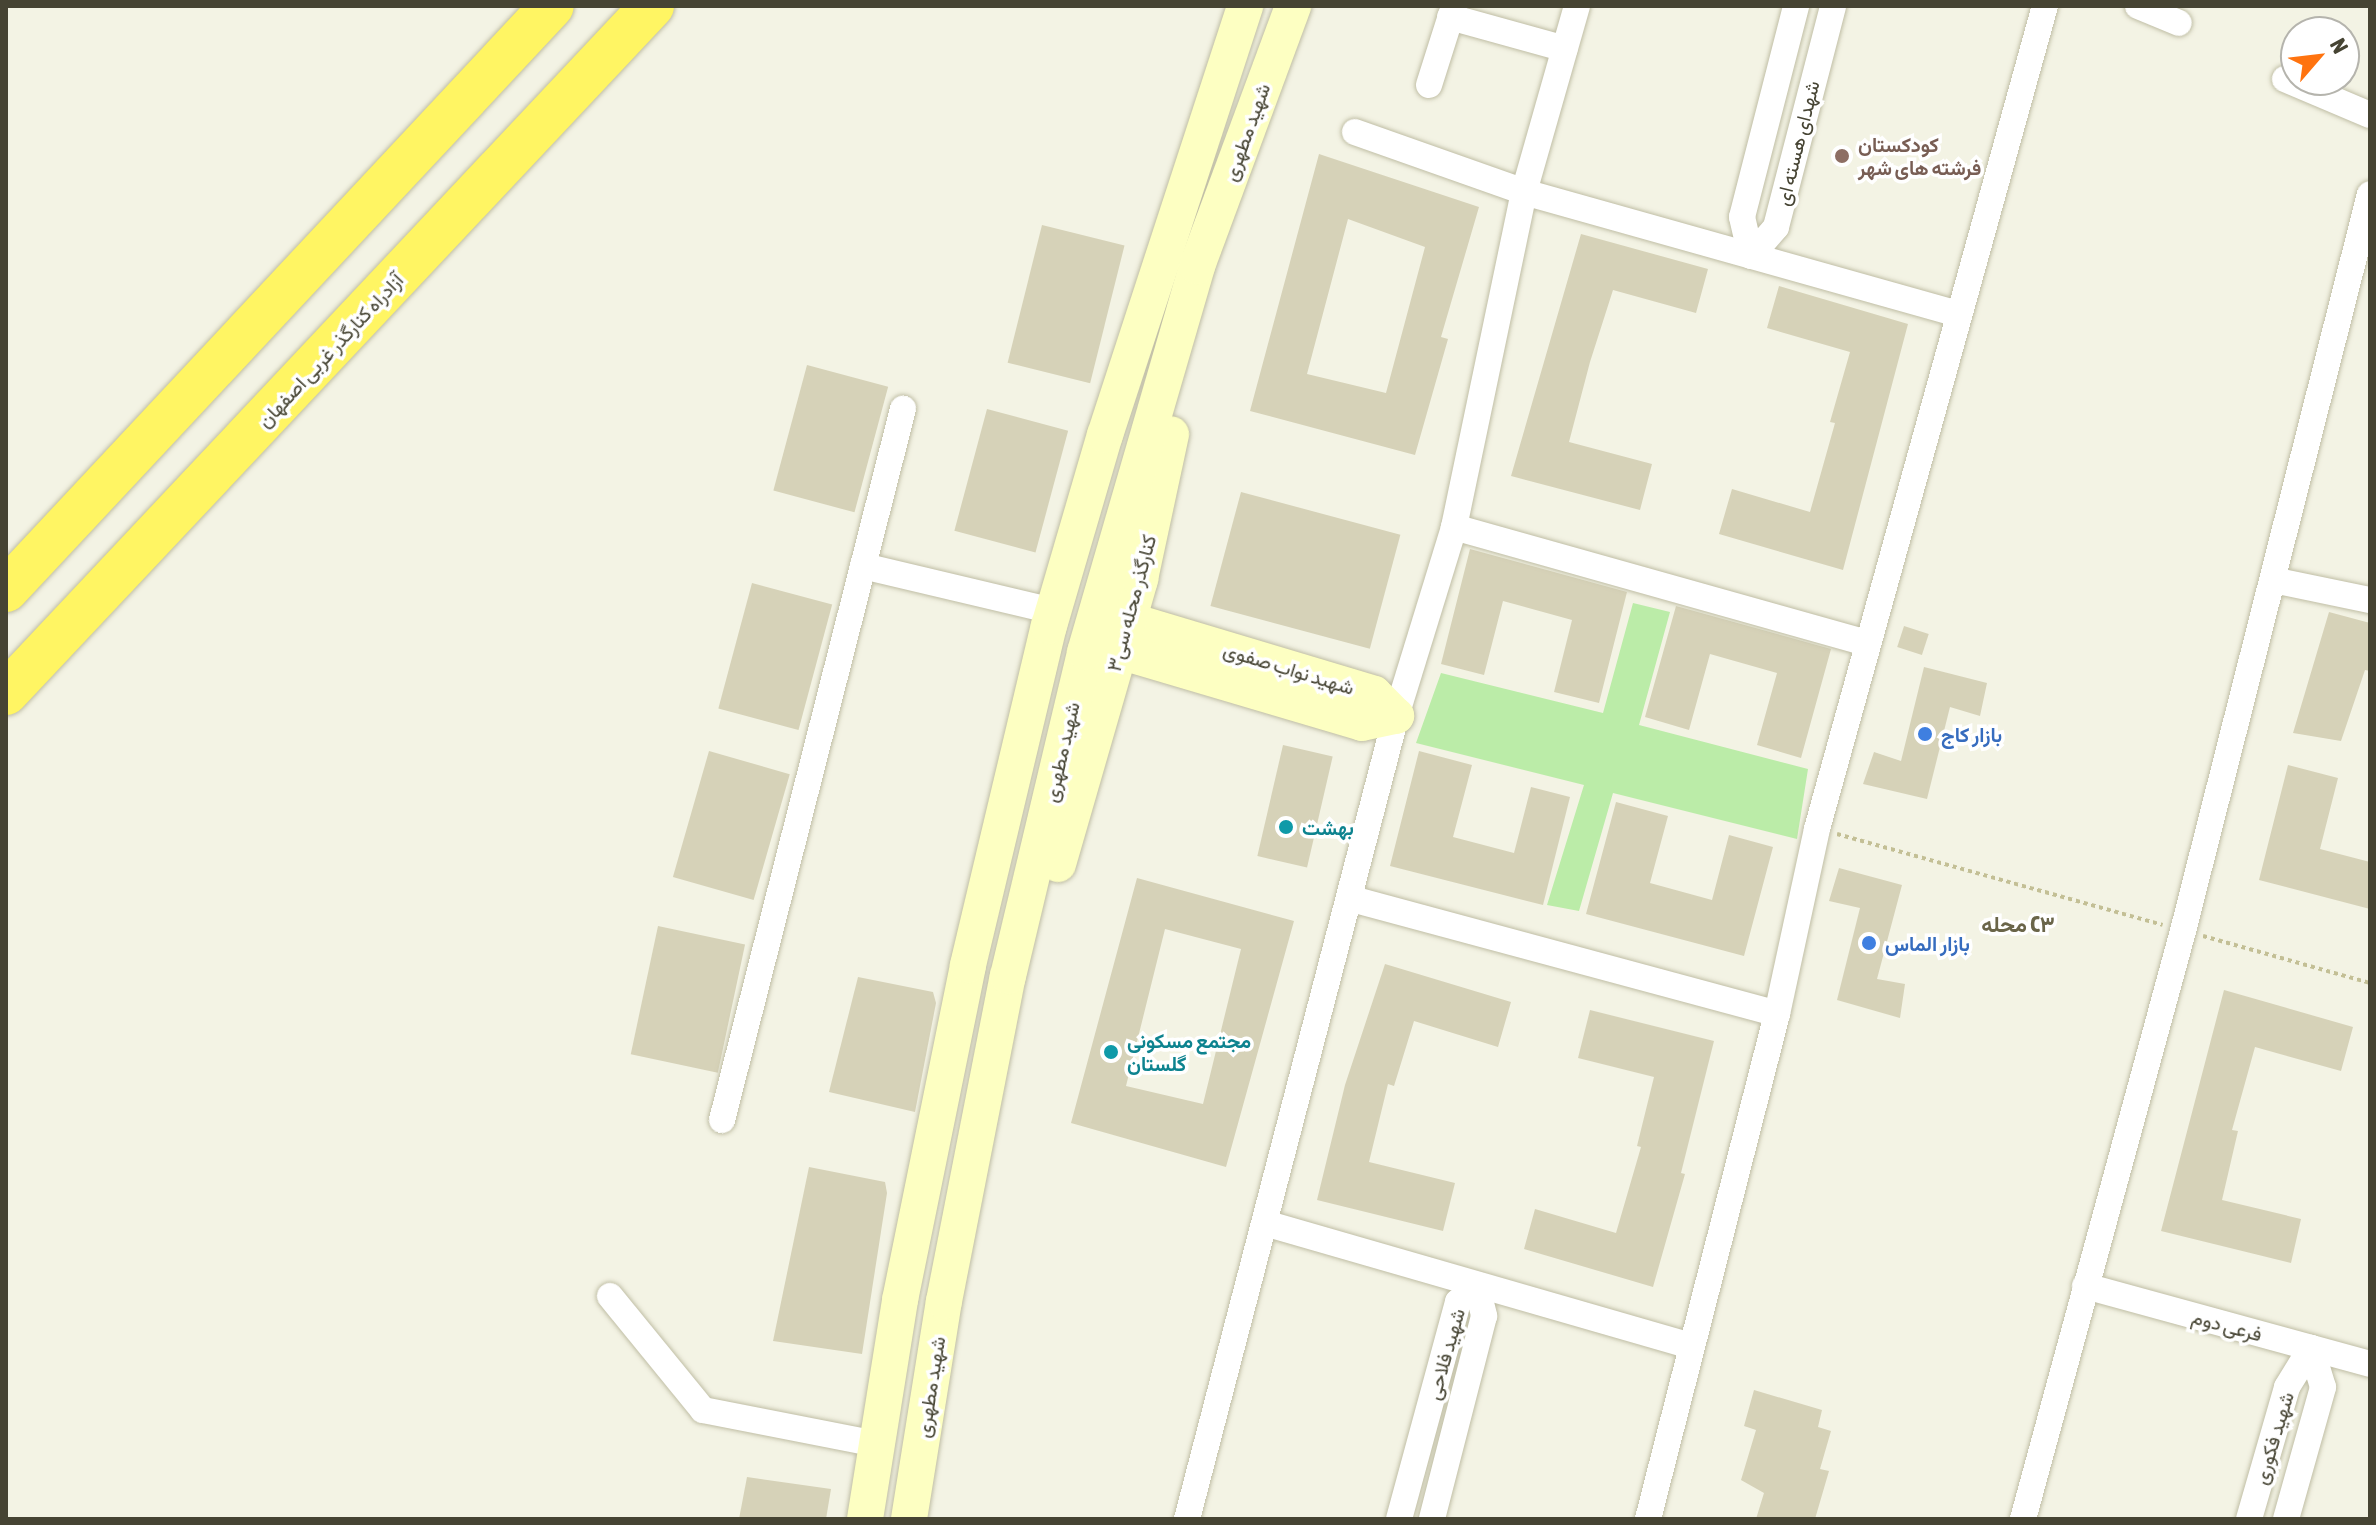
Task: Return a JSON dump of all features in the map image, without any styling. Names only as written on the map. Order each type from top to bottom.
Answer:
[{"type":"highway","points":[[6,590],[552,6]]},
{"type":"highway","name":"آزادراه کنارگذر غربی اصفهان","points":[[6,693],[613,52],[652,6]]},
{"type":"highway","points":[[613,52],[663,6]]},
{"type":"main road","name":"شهید مطهری","points":[[865,1519],[900,1300],[968,965],[1054,611],[1105,435],[1245,6]]},
{"type":"main road","name":"شهید مطهری","points":[[909,1519],[944,1301],[1020,927],[1085,652],[1197,266],[1293,6]]},
{"type":"main road","name":"کنارگذر محله سی۳","points":[[1020,927],[1055,874],[1124,636],[1197,310],[1197,266]]},
{"type":"main road","name":"شهید نواب صفوی","points":[[1124,636],[1374,694],[1396,716]]},
{"type":"street","points":[[1187,1519],[1352,899],[1396,716],[1454,527],[1524,192],[1577,6]]},
{"type":"street","name":"شهدای هسته ای","points":[[1751,256],[1742,217],[1796,6]]},
{"type":"street","name":"شهدای هسته ای","points":[[1751,256],[1776,227],[1833,6]]},
{"type":"street","points":[[1648,1519],[1777,1014],[1817,829],[2045,6]]},
{"type":"street","points":[[2138,6],[2179,23]]},
{"type":"street","points":[[1429,85],[1452,11],[1565,49]]},
{"type":"street","points":[[2325,96],[2370,115]]},
{"type":"street","points":[[1355,132],[1524,192],[1958,314]]},
{"type":"street","points":[[2023,1519],[2183,931],[2370,194]]},
{"type":"street","points":[[722,1120],[903,409]]},
{"type":"street","points":[[1454,527],[1868,643]]},
{"type":"street","points":[[863,566],[1054,611]]},
{"type":"street","points":[[2273,580],[2370,600]]},
{"type":"street","points":[[1352,899],[1777,1014]]},
{"type":"street","points":[[1265,1223],[1477,1287],[1692,1346]]},
{"type":"street","name":"فرعی دوم","points":[[2085,1286],[2370,1364]]},
{"type":"street","name":"شهید فلاحی","points":[[1399,1519],[1458,1302],[1477,1287],[1484,1316],[1432,1519]]},
{"type":"street","points":[[610,1296],[703,1410],[877,1444]]},
{"type":"street","name":"شهید فکوری","points":[[2249,1519],[2287,1387],[2311,1348]]},
{"type":"street","name":"شهید فکوری","points":[[2286,1519],[2323,1387],[2311,1348]]},
{"type":"path","points":[[1817,829],[2370,983]]},
{"type":"green space","points":[[1633,603],[1670,612],[1639,725],[1808,769],[1797,839],[1613,793],[1579,911],[1547,905],[1584,785],[1416,743],[1441,673],[1603,713]]},
{"type":"building","points":[[1319,154],[1479,207],[1441,337],[1448,339],[1415,455],[1250,411]],"holes":[[[1348,219],[1425,247],[1386,393],[1307,374]]]},
{"type":"building","points":[[1042,225],[1124,246],[1090,383],[1008,363]]},
{"type":"building","points":[[1581,234],[1708,269],[1696,313],[1613,290],[1590,362],[1569,442],[1652,464],[1640,510],[1511,476]]},
{"type":"building","points":[[1779,286],[1908,324],[1843,570],[1719,534],[1732,489],[1810,512],[1835,423],[1830,422],[1850,352],[1767,328]]},
{"type":"building","points":[[807,365],[888,387],[854,512],[773,491]]},
{"type":"building","points":[[987,409],[1068,431],[1036,552],[954,531]]},
{"type":"building","points":[[1241,492],[1400,535],[1370,649],[1210,606]]},
{"type":"building","points":[[1470,549],[1627,592],[1599,703],[1554,692],[1572,620],[1503,601],[1484,675],[1441,664]]},
{"type":"building","points":[[752,583],[832,604],[799,730],[718,709]]},
{"type":"building","points":[[1676,606],[1831,649],[1801,758],[1757,745],[1777,673],[1710,654],[1689,730],[1645,717]]},
{"type":"building","points":[[2329,612],[2370,623],[2370,671],[2365,670],[2341,741],[2293,733]]},
{"type":"building","points":[[1904,626],[1929,634],[1922,655],[1897,647]]},
{"type":"building","name":"بازار کاج","points":[[1924,667],[1987,683],[1980,716],[1950,707],[1927,799],[1863,784],[1874,752],[1901,761]]},
{"type":"building","name":"بهشت","points":[[1283,745],[1333,756],[1307,868],[1257,856]]},
{"type":"building","points":[[709,751],[790,774],[754,900],[673,877]]},
{"type":"building","points":[[1419,751],[1472,765],[1453,837],[1514,853],[1531,787],[1570,797],[1543,905],[1390,866]]},
{"type":"building","points":[[2288,765],[2338,778],[2320,849],[2370,862],[2370,909],[2259,880]]},
{"type":"building","points":[[1616,802],[1668,816],[1650,883],[1712,900],[1729,835],[1773,847],[1744,956],[1586,914]]},
{"type":"building","name":"بازار الماس","points":[[1839,868],[1902,885],[1877,979],[1905,984],[1900,1018],[1837,1000],[1860,908],[1829,901]]},
{"type":"building","points":[[1137,878],[1294,921],[1226,1167],[1071,1123]],"holes":[[[1165,929],[1241,949],[1203,1104],[1126,1086]]]},
{"type":"building","points":[[658,926],[745,945],[718,1073],[631,1054]]},
{"type":"building","points":[[1385,964],[1511,1002],[1498,1047],[1414,1021],[1394,1086],[1388,1084],[1369,1162],[1455,1183],[1443,1231],[1317,1200],[1345,1085]]},
{"type":"building","points":[[858,977],[933,992],[936,1003],[915,1112],[829,1092]]},
{"type":"building","points":[[2224,990],[2353,1027],[2341,1071],[2255,1047],[2232,1130],[2238,1131],[2222,1200],[2301,1219],[2291,1263],[2161,1231]]},
{"type":"building","points":[[1590,1010],[1714,1041],[1681,1173],[1685,1174],[1653,1287],[1524,1249],[1535,1209],[1616,1233],[1641,1147],[1637,1146],[1654,1077],[1578,1058]]},
{"type":"building","points":[[809,1167],[885,1182],[887,1193],[862,1354],[773,1341]]},
{"type":"building","points":[[1754,1390],[1822,1410],[1818,1427],[1831,1431],[1820,1469],[1829,1471],[1815,1519],[1756,1519],[1764,1493],[1741,1480],[1756,1430],[1744,1426]]},
{"type":"building","points":[[747,1477],[831,1489],[826,1519],[739,1519]]},
{"type":"place","name":"کودکستان فرشته های شهر","points":[[1842,156]]},
{"type":"place","name":"بازار کاج","points":[[1925,734]]},
{"type":"place","name":"بهشت","points":[[1286,827]]},
{"type":"place","name":"بازار الماس","points":[[1869,943]]},
{"type":"place","name":"مجتمع مسکونی گلستان","points":[[1111,1052]]},
{"type":"district","name":"محله C۳","points":[[2018,925]]}]
